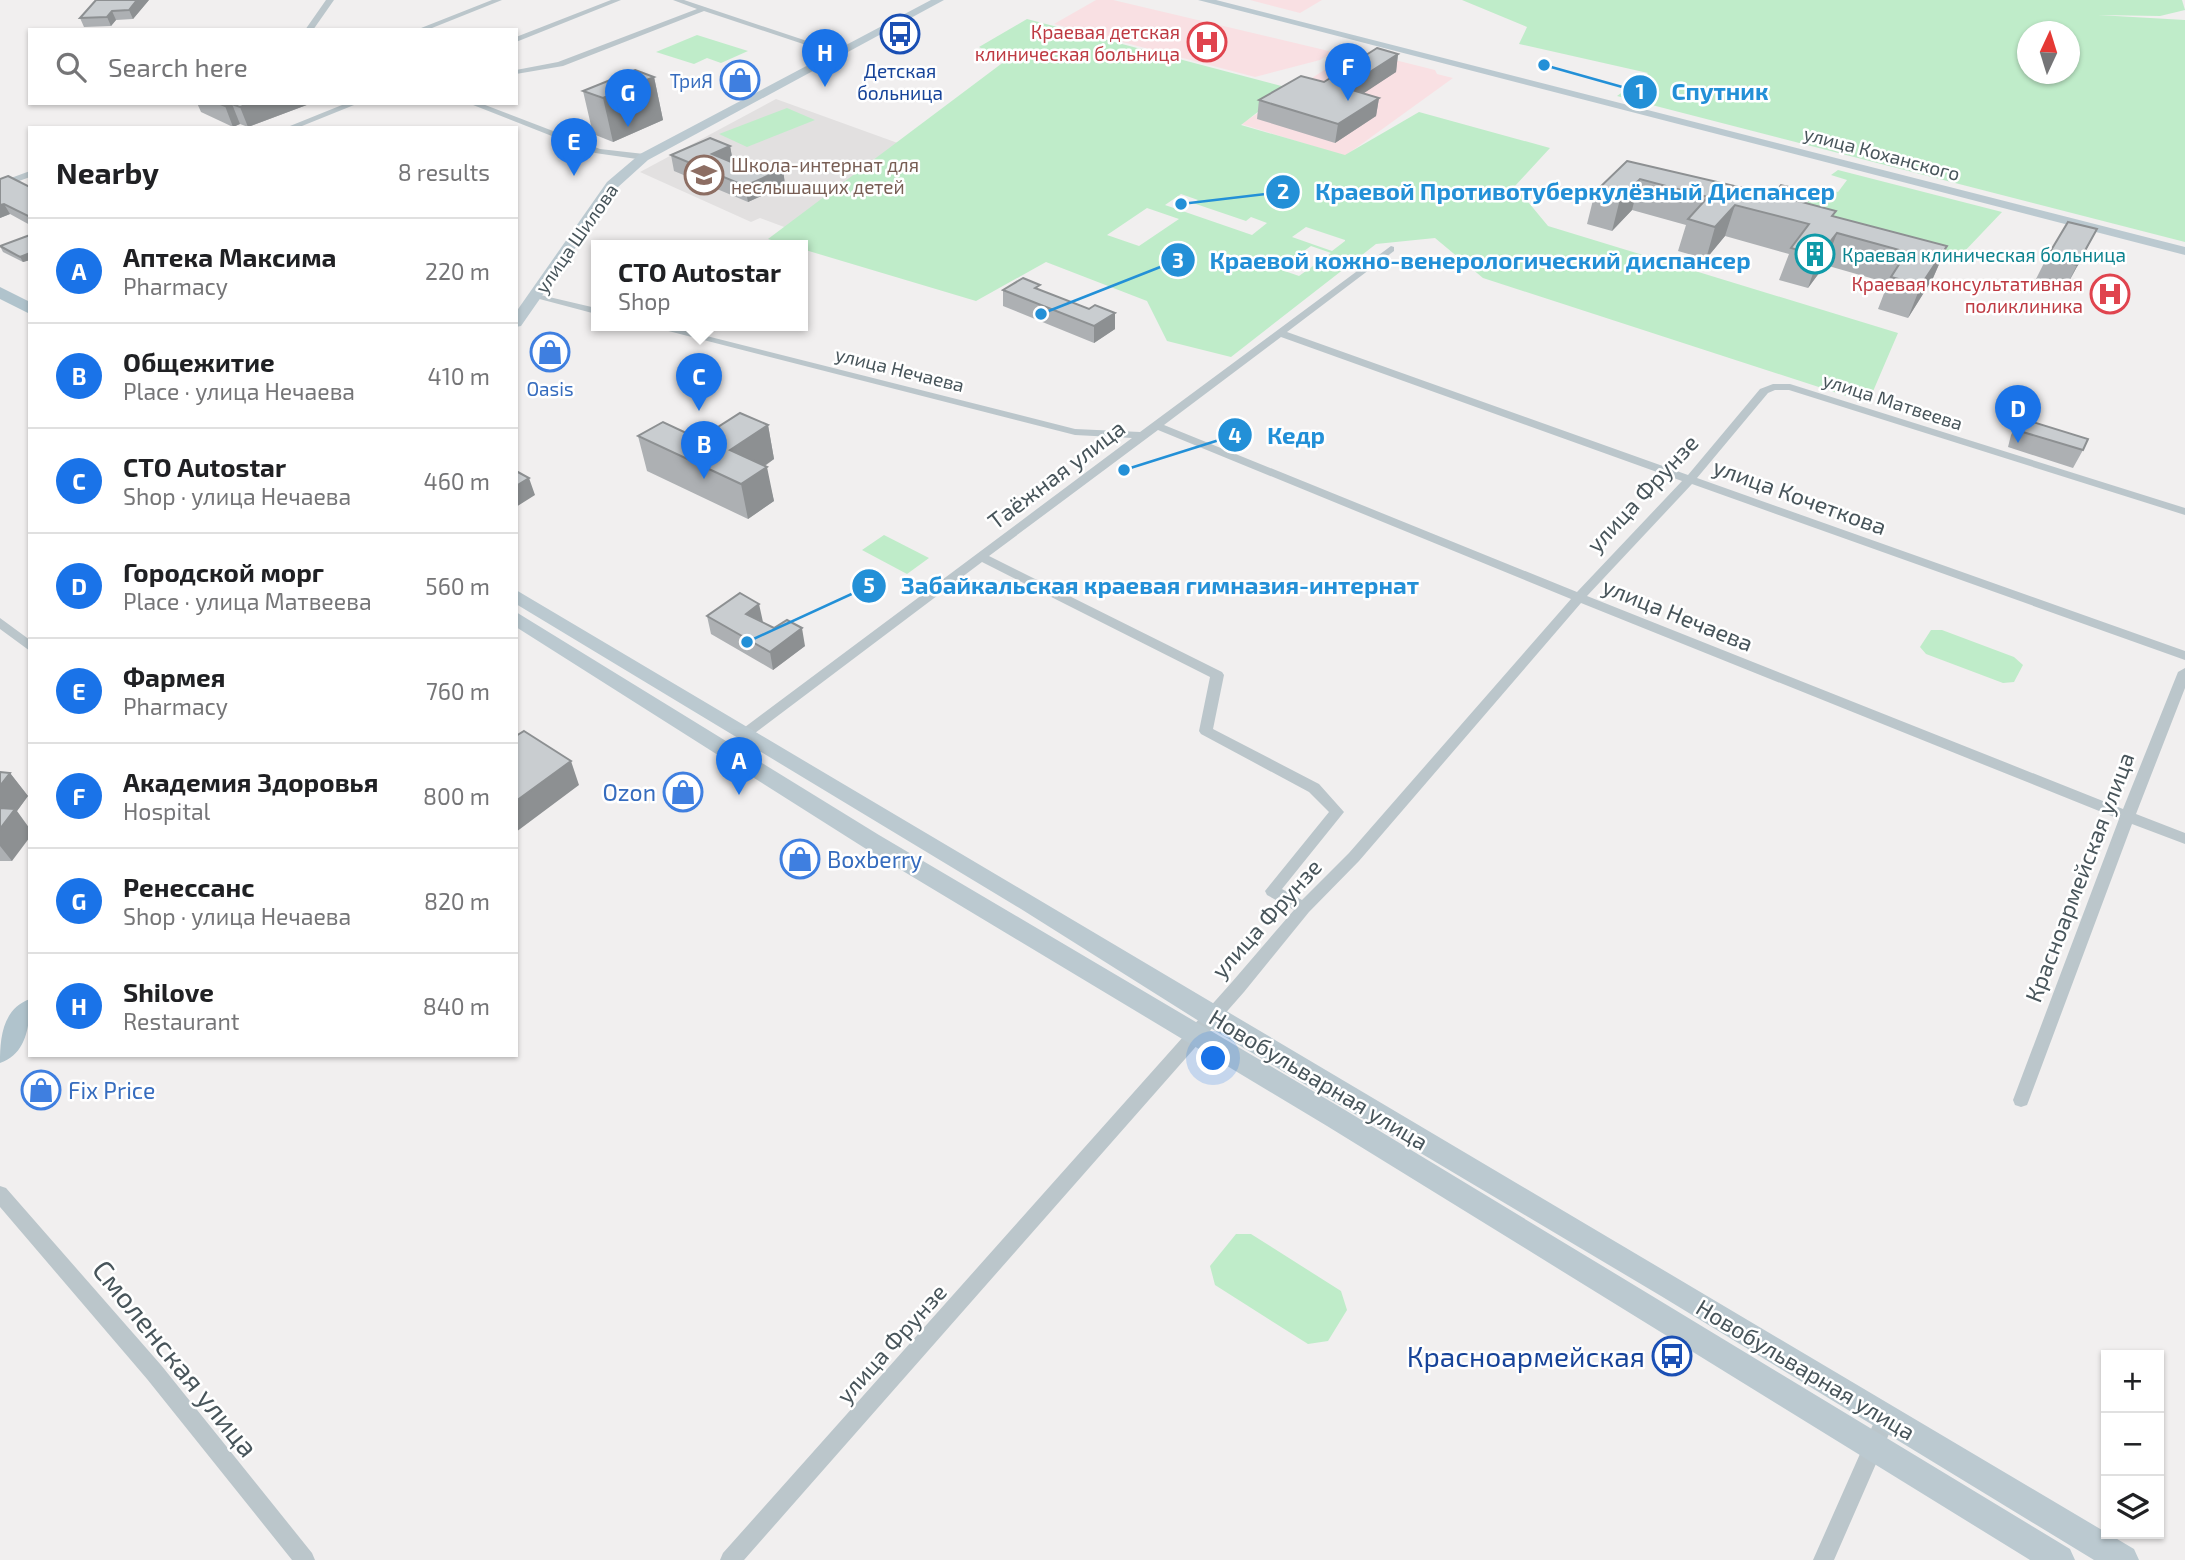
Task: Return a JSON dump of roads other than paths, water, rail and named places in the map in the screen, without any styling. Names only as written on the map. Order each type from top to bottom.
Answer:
[{"type":"main road","name":"улица Шилова","points":[[518,320],[612,185],[644,157],[939,0]]},
{"type":"main road","name":"улица Коханского","points":[[1202,0],[2185,251]]},
{"type":"main road","points":[[0,292],[28,308]]},
{"type":"main road","name":"Новобульварная улица","points":[[518,597],[746,733],[1203,1026],[1348,1126],[2059,1560]]},
{"type":"main road","name":"Новобульварная улица","points":[[518,619],[769,778],[1203,1026],[1671,1287],[2123,1560]]},
{"type":"main road","points":[[0,1052],[28,1013]]},
{"type":"street","points":[[310,28],[330,0]]},
{"type":"street","points":[[425,28],[498,0]]},
{"type":"street","points":[[518,39],[617,0]]},
{"type":"street","points":[[677,0],[839,53]]},
{"type":"street","points":[[518,72],[561,64],[703,9]]},
{"type":"street","points":[[294,126],[350,105]]},
{"type":"street","points":[[477,105],[598,151],[644,157]]},
{"type":"street","points":[[0,185],[28,175]]},
{"type":"street","name":"Таёжная улица","points":[[746,733],[1142,435],[1283,334],[1391,250]]},
{"type":"street","points":[[536,295],[591,310]]},
{"type":"street","name":"улица Нечаева","points":[[672,331],[1074,432],[1142,435]]},
{"type":"street","name":"улица Кочеткова","points":[[1283,334],[2185,656]]},
{"type":"street","name":"улица Фрунзе","points":[[730,1560],[1203,1026],[1304,908],[1354,857],[1579,597],[1690,479],[1764,391],[1773,387],[1790,387]]},
{"type":"street","name":"улица Матвеева","points":[[1790,387],[2185,512]]},
{"type":"street","name":"улица Нечаева","points":[[1156,425],[2185,839]]},
{"type":"street","points":[[981,557],[1217,675],[1206,731],[1314,788],[1338,812],[1272,891],[1304,908]]},
{"type":"street","points":[[0,622],[28,645]]},
{"type":"street","name":"Красноармейская улица","points":[[2021,1100],[2127,817],[2185,672]]},
{"type":"street","name":"Смоленская улица","points":[[0,1194],[145,1362],[305,1560]]},
{"type":"street","points":[[1823,1560],[1886,1418]]},
{"type":"place","name":"Детская больница","points":[[900,34]]},
{"type":"place","name":"Краевая детская клиническая больница","points":[[1207,42]]},
{"type":"place","name":"Спутник","points":[[1544,65]]},
{"type":"place","name":"ТриЯ","points":[[740,80]]},
{"type":"place","name":"Shilove","points":[[825,87]]},
{"type":"place","name":"Академия Здоровья","points":[[1348,101]]},
{"type":"place","name":"Ренессанс","points":[[628,127]]},
{"type":"place","name":"Школа-интернат для неслышащих детей","points":[[704,175]]},
{"type":"place","name":"Фармея","points":[[574,176]]},
{"type":"place","name":"Краевой Противотуберкулёзный Диспансер","points":[[1181,204]]},
{"type":"place","name":"Краевая клиническая больница","points":[[1815,254]]},
{"type":"place","name":"Краевая консультативная поликлиника","points":[[2110,294]]},
{"type":"place","name":"Краевой кожно-венерологический диспансер","points":[[1041,314]]},
{"type":"place","name":"Oasis","points":[[550,352]]},
{"type":"place","name":"СТО Autostar","points":[[699,411]]},
{"type":"place","name":"Городской морг","points":[[2018,443]]},
{"type":"place","name":"Кедр","points":[[1124,470]]},
{"type":"place","name":"Общежитие","points":[[704,479]]},
{"type":"place","name":"Забайкальская краевая гимназия-интернат","points":[[747,642]]},
{"type":"place","name":"Ozon","points":[[683,792]]},
{"type":"place","name":"Аптека Максима","points":[[739,795]]},
{"type":"place","name":"Boxberry","points":[[800,859]]},
{"type":"place","name":"Fix Price","points":[[41,1090]]},
{"type":"place","name":"Красноармейская","points":[[1672,1356]]}]
